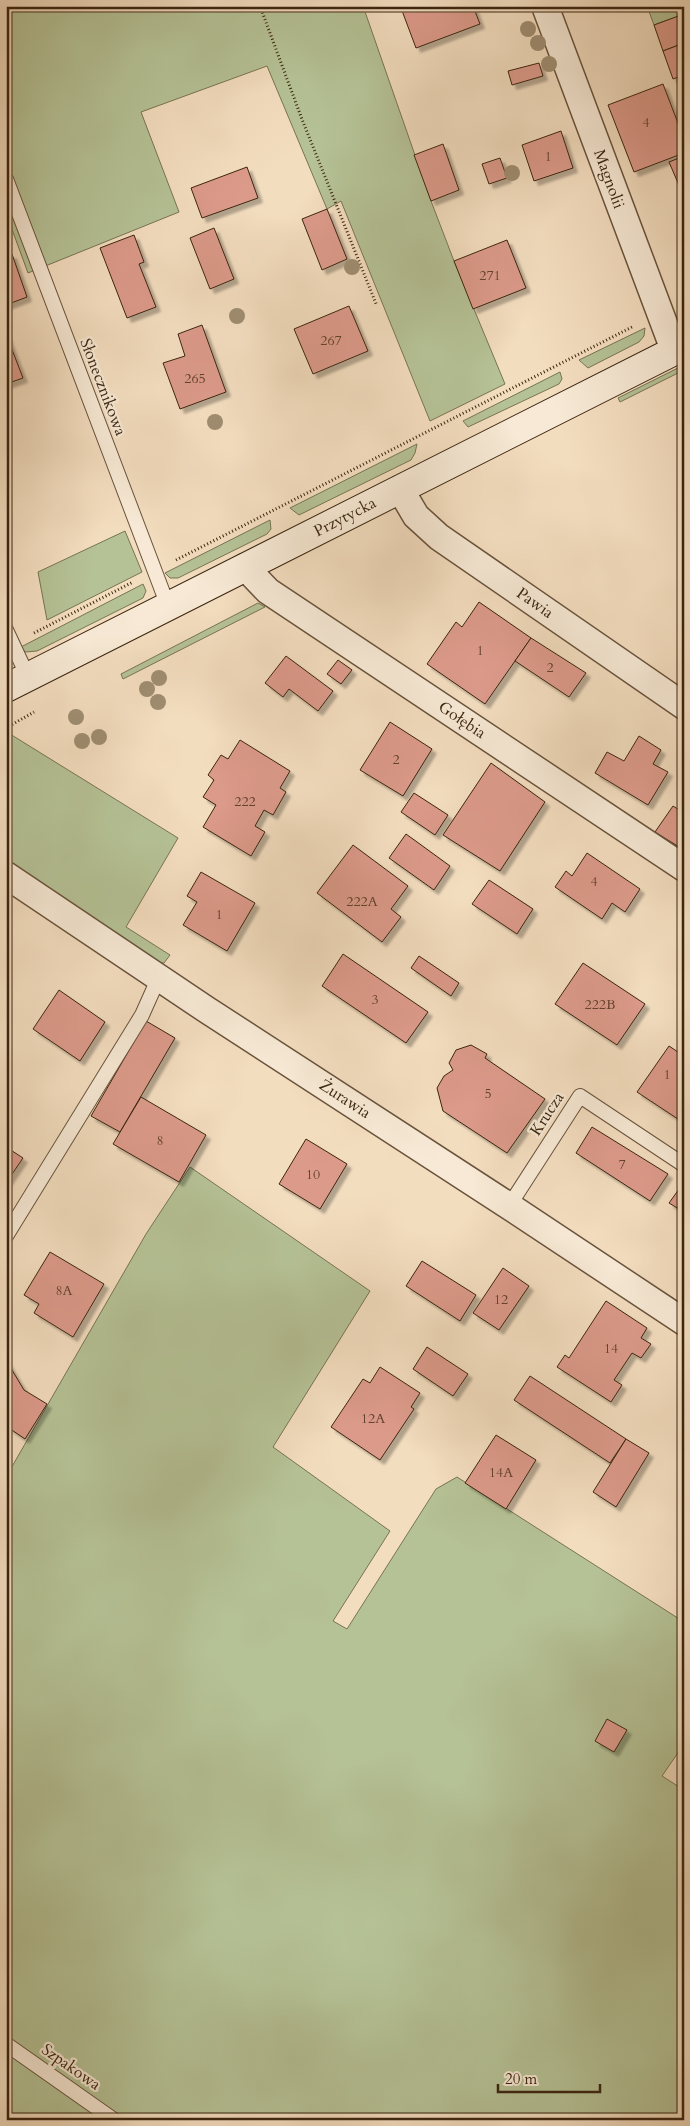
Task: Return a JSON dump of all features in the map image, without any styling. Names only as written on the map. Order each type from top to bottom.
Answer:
[{"type":"main road","name":"Przytycka","points":[[17,682],[679,348]]},
{"type":"street","name":"Magnolii","points":[[545,6],[660,313],[679,348]]},
{"type":"street","name":"Pawia","points":[[400,489],[416,516],[439,537],[684,706]]},
{"type":"street","name":"Gołębia","points":[[245,567],[268,591],[684,868]]},
{"type":"street","name":"Żurawia","points":[[6,875],[207,1010],[684,1322]]},
{"type":"lane","name":"Słonecznikowa","points":[[6,179],[153,572],[168,606]]},
{"type":"lane","points":[[6,630],[12,644],[17,682]]},
{"type":"lane","points":[[6,1236],[142,1015],[159,977]]},
{"type":"lane","name":"Krucza","points":[[509,1206],[580,1096],[684,1165]]},
{"type":"lane","name":"Szpakowa","points":[[6,2044],[114,2120]]},
{"type":"path","points":[[260,6],[302,122],[377,306]]},
{"type":"path","points":[[12,644],[660,313]]},
{"type":"green space","points":[[6,6],[363,6],[431,201],[505,384],[430,421],[341,201],[327,209],[267,66],[141,112],[179,212],[28,273],[6,213]]},
{"type":"green space","points":[[647,6],[684,6],[684,14],[654,25]]},
{"type":"green space","points":[[645,328],[644,336],[639,342],[588,368],[579,360]]},
{"type":"green space","points":[[684,365],[684,370],[620,402],[618,398]]},
{"type":"green space","points":[[560,372],[562,379],[559,384],[468,427],[463,421]]},
{"type":"green space","points":[[417,444],[411,460],[299,515],[290,508]]},
{"type":"green space","points":[[270,520],[271,529],[267,534],[178,578],[170,578],[165,573]]},
{"type":"green space","points":[[125,531],[142,572],[47,620],[38,572]]},
{"type":"green space","points":[[143,584],[146,591],[143,598],[37,651],[26,652],[19,648]]},
{"type":"green space","points":[[258,603],[265,607],[123,679],[121,674]]},
{"type":"green space","points":[[10,734],[178,838],[126,927],[170,955],[164,963],[157,963],[6,862],[6,735]]},
{"type":"green space","points":[[190,1167],[370,1291],[273,1447],[390,1531],[333,1621],[347,1629],[436,1489],[457,1477],[684,1622],[684,1744],[662,1776],[684,1790],[684,2120],[6,2120],[6,2073],[9,2068],[6,2066],[6,1477],[146,1234]]},
{"type":"building","points":[[404,6],[473,6],[480,24],[416,48],[401,8]]},
{"type":"building","points":[[684,14],[684,43],[663,51],[654,25]]},
{"type":"building","points":[[684,43],[684,75],[673,79],[663,51]]},
{"type":"building","points":[[539,63],[543,76],[512,85],[508,71]]},
{"type":"building","points":[[663,84],[684,139],[684,153],[634,172],[608,105]]},
{"type":"building","points":[[561,131],[573,168],[534,181],[522,145]]},
{"type":"building","points":[[443,144],[459,190],[431,201],[414,155]]},
{"type":"building","points":[[684,156],[684,197],[669,162]]},
{"type":"building","points":[[500,158],[507,178],[489,184],[482,164]]},
{"type":"building","points":[[247,167],[258,198],[202,218],[191,188]]},
{"type":"building","points":[[327,209],[347,259],[322,270],[302,219]]},
{"type":"building","points":[[214,228],[234,279],[210,289],[190,238]]},
{"type":"building","points":[[134,235],[144,262],[139,264],[156,307],[127,318],[100,248]]},
{"type":"building","points":[[507,240],[526,288],[473,309],[454,261]]},
{"type":"building","points":[[12,254],[27,297],[6,305],[6,256]]},
{"type":"building","points":[[349,306],[368,351],[313,374],[294,329]]},
{"type":"building","points":[[202,325],[226,392],[180,409],[163,363],[185,356],[178,334]]},
{"type":"building","points":[[6,334],[23,378],[6,384]]},
{"type":"building","points":[[479,602],[531,638],[485,704],[427,664],[456,622],[462,627]]},
{"type":"building","points":[[531,638],[586,673],[569,697],[515,661]]},
{"type":"building","points":[[286,656],[333,691],[318,711],[289,689],[283,697],[265,683]]},
{"type":"building","points":[[338,660],[352,670],[341,684],[327,674]]},
{"type":"building","points":[[390,722],[432,749],[403,796],[360,770]]},
{"type":"building","points":[[639,736],[661,750],[653,764],[668,772],[648,805],[595,773],[607,752],[624,761]]},
{"type":"building","points":[[240,740],[290,771],[280,788],[286,792],[273,815],[264,810],[255,826],[265,832],[251,856],[203,827],[216,805],[203,797],[214,780],[208,775],[221,755],[228,759]]},
{"type":"building","points":[[491,763],[545,802],[500,871],[443,835]]},
{"type":"building","points":[[414,793],[448,815],[435,835],[401,812]]},
{"type":"building","points":[[673,806],[684,813],[684,850],[655,832]]},
{"type":"building","points":[[406,834],[450,866],[434,890],[389,858]]},
{"type":"building","points":[[353,845],[408,886],[391,909],[401,917],[382,942],[317,893]]},
{"type":"building","points":[[587,853],[640,889],[625,912],[612,903],[602,919],[555,887],[566,871],[572,876]]},
{"type":"building","points":[[201,872],[255,903],[227,951],[183,925],[197,902],[187,896]]},
{"type":"building","points":[[489,880],[533,909],[517,934],[472,904]]},
{"type":"building","points":[[343,954],[428,1012],[406,1043],[322,986]]},
{"type":"building","points":[[419,956],[459,983],[451,996],[411,968]]},
{"type":"building","points":[[583,963],[645,1004],[617,1045],[555,1004]]},
{"type":"building","points":[[59,990],[105,1022],[80,1061],[33,1029]]},
{"type":"building","points":[[146,1021],[175,1038],[120,1132],[91,1116]]},
{"type":"building","points":[[471,1045],[487,1054],[485,1058],[545,1099],[507,1153],[443,1111],[437,1088],[444,1076],[453,1070],[449,1063],[456,1050]]},
{"type":"building","points":[[669,1046],[684,1056],[684,1123],[637,1092]]},
{"type":"building","points":[[141,1097],[206,1135],[179,1182],[113,1144]]},
{"type":"building","points":[[592,1127],[668,1174],[650,1201],[576,1153]]},
{"type":"building","points":[[306,1139],[347,1164],[320,1209],[279,1184]]},
{"type":"building","points":[[6,1147],[23,1158],[6,1183]]},
{"type":"building","points":[[682,1185],[684,1186],[684,1212],[669,1203]]},
{"type":"building","points":[[50,1252],[104,1284],[73,1337],[34,1313],[39,1304],[24,1295]]},
{"type":"building","points":[[422,1261],[476,1295],[460,1321],[406,1286]]},
{"type":"building","points":[[503,1268],[529,1286],[499,1330],[473,1313]]},
{"type":"building","points":[[606,1301],[647,1328],[641,1338],[651,1344],[641,1358],[632,1353],[614,1380],[622,1385],[611,1402],[557,1367],[565,1355],[569,1358]]},
{"type":"building","points":[[427,1347],[468,1374],[453,1396],[413,1369]]},
{"type":"building","points":[[6,1360],[24,1390],[47,1404],[25,1439],[6,1426]]},
{"type":"building","points":[[380,1367],[420,1393],[411,1407],[414,1409],[380,1460],[331,1427],[363,1379],[370,1383]]},
{"type":"building","points":[[530,1376],[626,1439],[610,1463],[514,1400]]},
{"type":"building","points":[[496,1435],[536,1460],[506,1509],[465,1483]]},
{"type":"building","points":[[626,1439],[649,1453],[616,1507],[593,1492]]},
{"type":"building","points":[[607,1719],[627,1730],[614,1752],[595,1741]]}]
